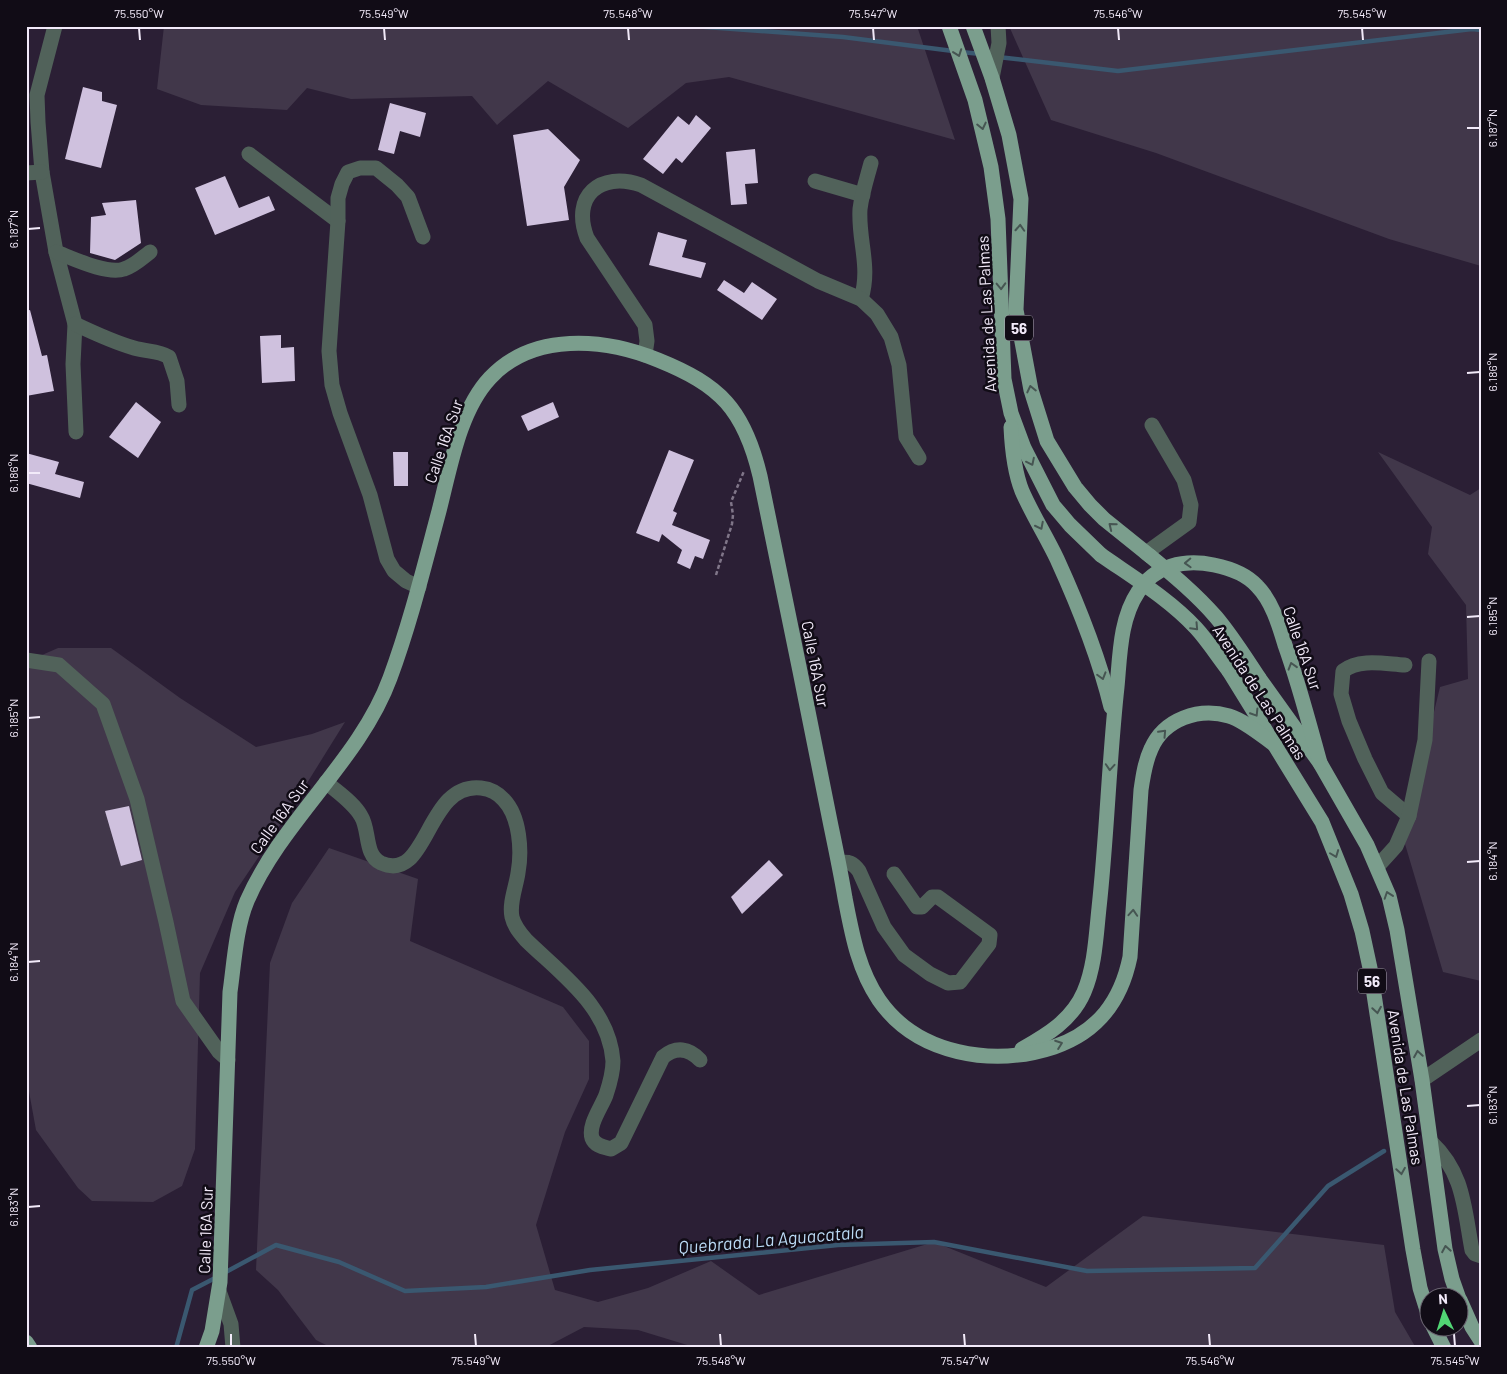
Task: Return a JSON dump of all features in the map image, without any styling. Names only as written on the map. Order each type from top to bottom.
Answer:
[{"type":"main road","name":"Avenida de Las Palmas","points":[[949,26],[976,100],[991,167],[998,219],[1004,379],[1011,413],[1024,448],[1054,505],[1070,525],[1101,555],[1160,596],[1197,629],[1229,671],[1322,822],[1351,894],[1370,968],[1420,1286]]},
{"type":"main road","name":"Avenida de Las Palmas","points":[[973,26],[993,63],[1021,199],[1016,310],[1031,390],[1047,441],[1075,487],[1090,505],[1104,519],[1192,592],[1231,636],[1320,763],[1367,845],[1389,896],[1398,930],[1446,1249],[1455,1286]]},
{"type":"main road","name":"Calle 16A Sur","points":[[206,1348],[212,1332],[220,1286],[230,992],[236,946],[245,904],[264,865],[362,733],[379,705],[419,587],[456,446],[468,414],[478,394],[490,378],[510,362],[530,351],[549,346],[570,343],[607,345],[645,355],[686,371],[714,389],[731,406],[754,449],[854,944],[862,968],[879,1000],[894,1018],[912,1032],[933,1044],[953,1051],[981,1055],[1012,1055],[1046,1049],[1065,1043],[1083,1033],[1105,1015],[1120,990],[1130,957],[1141,790],[1145,764],[1151,747],[1166,728],[1186,716],[1201,713],[1230,716],[1275,745]]},
{"type":"main road","points":[[1011,413],[1015,468],[1022,490],[1067,581],[1102,673],[1113,718]]},
{"type":"main road","name":"Calle 16A Sur","points":[[1012,1055],[1047,1034],[1064,1021],[1084,993],[1091,970],[1101,888],[1113,718],[1125,622],[1138,591],[1159,571],[1173,564],[1183,562],[1212,564],[1228,568],[1257,586],[1268,602],[1288,653],[1320,763]]},
{"type":"main road","name":"Avenida de Las Palmas","points":[[1470,1323],[1481,1341]]},
{"type":"main road","points":[[1438,1336],[1444,1348]]},
{"type":"main road","points":[[26,1342],[30,1348]]},
{"type":"street","points":[[55,26],[38,95],[38,122],[42,172],[56,252],[75,324],[73,377],[76,432]]},
{"type":"street","points":[[993,63],[998,26]]},
{"type":"street","points":[[249,154],[338,220]]},
{"type":"street","points":[[861,299],[865,286],[866,269],[860,210],[871,163]]},
{"type":"street","points":[[419,587],[406,581],[394,571],[387,559],[370,495],[332,385],[329,351],[338,198],[348,172],[360,168],[376,168],[397,185],[408,197],[423,237]]},
{"type":"street","points":[[26,173],[42,172]]},
{"type":"street","points":[[645,355],[647,341],[645,325],[587,238],[583,229],[582,207],[586,198],[601,184],[621,180],[641,185],[818,281],[861,299],[877,314],[891,337],[899,365],[906,437],[919,458]]},
{"type":"street","points":[[815,181],[862,195]]},
{"type":"street","points":[[56,252],[108,270],[122,270],[150,252]]},
{"type":"street","points":[[75,324],[114,342],[138,349],[161,352],[169,357],[177,381],[179,405]]},
{"type":"street","points":[[1148,555],[1189,522],[1191,505],[1184,480],[1152,425]]},
{"type":"street","points":[[26,660],[59,665],[103,704],[137,799],[183,1001],[219,1052],[228,1060]]},
{"type":"street","points":[[1377,867],[1396,846],[1409,816],[1425,740],[1429,662]]},
{"type":"street","points":[[1405,665],[1351,665],[1343,671],[1341,694],[1349,721],[1382,793],[1409,816]]},
{"type":"street","points":[[326,782],[362,816],[370,849],[374,857],[390,865],[410,860],[418,850],[443,805],[465,790],[475,788],[486,789],[496,793],[505,801],[512,812],[519,844],[518,873],[512,904],[512,917],[517,929],[593,1006],[603,1024],[610,1043],[613,1064],[610,1079],[591,1130],[593,1140],[599,1146],[611,1149],[621,1143],[664,1057],[678,1049],[694,1053],[700,1060]]},
{"type":"street","points":[[839,863],[854,864],[859,871],[875,912],[904,955],[930,974],[948,982],[960,982],[989,944],[990,935],[938,897],[932,897],[922,907],[917,907],[894,874]]},
{"type":"street","points":[[1422,1080],[1481,1040]]},
{"type":"street","points":[[1431,1142],[1444,1154],[1457,1177],[1472,1250],[1475,1254],[1481,1256]]},
{"type":"street","points":[[1439,1196],[1461,1192]]},
{"type":"street","points":[[220,1286],[231,1324],[233,1348]]},
{"type":"path","points":[[716,575],[734,515],[731,502],[733,493],[754,449]]},
{"type":"shaded area","points":[[164,26],[917,26],[955,140],[729,77],[686,83],[628,128],[548,81],[497,125],[472,96],[351,99],[307,88],[287,110],[201,105],[157,89]]},
{"type":"shaded area","points":[[1009,26],[1481,26],[1481,266],[1389,239],[1156,153],[1051,120]]},
{"type":"shaded area","points":[[1378,452],[1470,495],[1481,488],[1481,981],[1443,972],[1405,844],[1409,816],[1440,687],[1468,679],[1466,605],[1428,554],[1432,527]]},
{"type":"shaded area","points":[[58,648],[111,648],[180,698],[256,747],[312,734],[345,722],[294,804],[235,892],[200,973],[195,1149],[182,1186],[153,1202],[92,1201],[78,1188],[36,1130],[26,1075],[26,662]]},
{"type":"shaded area","points":[[329,848],[418,879],[410,941],[563,1007],[589,1041],[589,1079],[565,1132],[536,1225],[555,1290],[598,1302],[648,1288],[711,1261],[759,1295],[934,1242],[1046,1287],[1143,1216],[1384,1245],[1395,1312],[1416,1348],[697,1348],[638,1330],[584,1327],[544,1348],[332,1348],[316,1340],[278,1290],[256,1270],[270,963],[292,903]]},
{"type":"building","points":[[83,87],[102,92],[102,101],[117,105],[101,168],[65,159]]},
{"type":"building","points":[[390,103],[426,113],[420,137],[400,131],[394,154],[378,150]]},
{"type":"building","points":[[696,115],[711,128],[682,163],[676,158],[663,174],[643,159],[678,116],[689,125]]},
{"type":"building","points":[[548,129],[580,160],[564,187],[569,220],[527,226],[513,135]]},
{"type":"building","points":[[755,149],[758,183],[745,184],[747,204],[731,205],[726,152]]},
{"type":"building","points":[[225,176],[239,208],[269,196],[275,210],[215,235],[195,188]]},
{"type":"building","points":[[136,200],[141,243],[115,260],[90,253],[91,217],[106,215],[102,203]]},
{"type":"building","points":[[658,232],[687,240],[682,257],[706,263],[701,278],[649,265]]},
{"type":"building","points":[[724,280],[744,293],[752,282],[777,299],[762,320],[717,290]]},
{"type":"building","points":[[30,310],[42,356],[47,355],[54,391],[26,396],[26,311]]},
{"type":"building","points":[[281,335],[281,348],[294,347],[295,381],[262,383],[260,336]]},
{"type":"building","points":[[136,402],[161,422],[138,458],[109,437]]},
{"type":"building","points":[[553,402],[559,417],[528,431],[521,416]]},
{"type":"building","points":[[669,450],[694,460],[673,511],[677,513],[672,525],[710,540],[703,559],[695,556],[690,569],[677,563],[682,550],[662,534],[659,542],[636,533]]},
{"type":"building","points":[[393,452],[408,452],[408,486],[394,486]]},
{"type":"building","points":[[26,453],[59,462],[55,474],[84,482],[80,498],[26,483]]},
{"type":"building","points":[[129,806],[142,860],[121,866],[105,811]]},
{"type":"building","points":[[769,860],[783,875],[742,914],[731,897]]},
{"type":"waterway","points":[[692,26],[843,37],[953,51]]},
{"type":"waterway","points":[[998,57],[1118,71],[1472,29],[1481,30]]},
{"type":"waterway","points":[[961,52],[981,54]]},
{"type":"waterway","name":"Quebrada La Aguacatala","points":[[224,1273],[276,1245],[339,1262],[405,1291],[486,1287],[590,1270],[838,1245],[934,1242],[1087,1271],[1255,1268],[1328,1186],[1384,1151]]},
{"type":"waterway","name":"Quebrada La Aguacatala","points":[[176,1348],[192,1290],[217,1277]]}]
